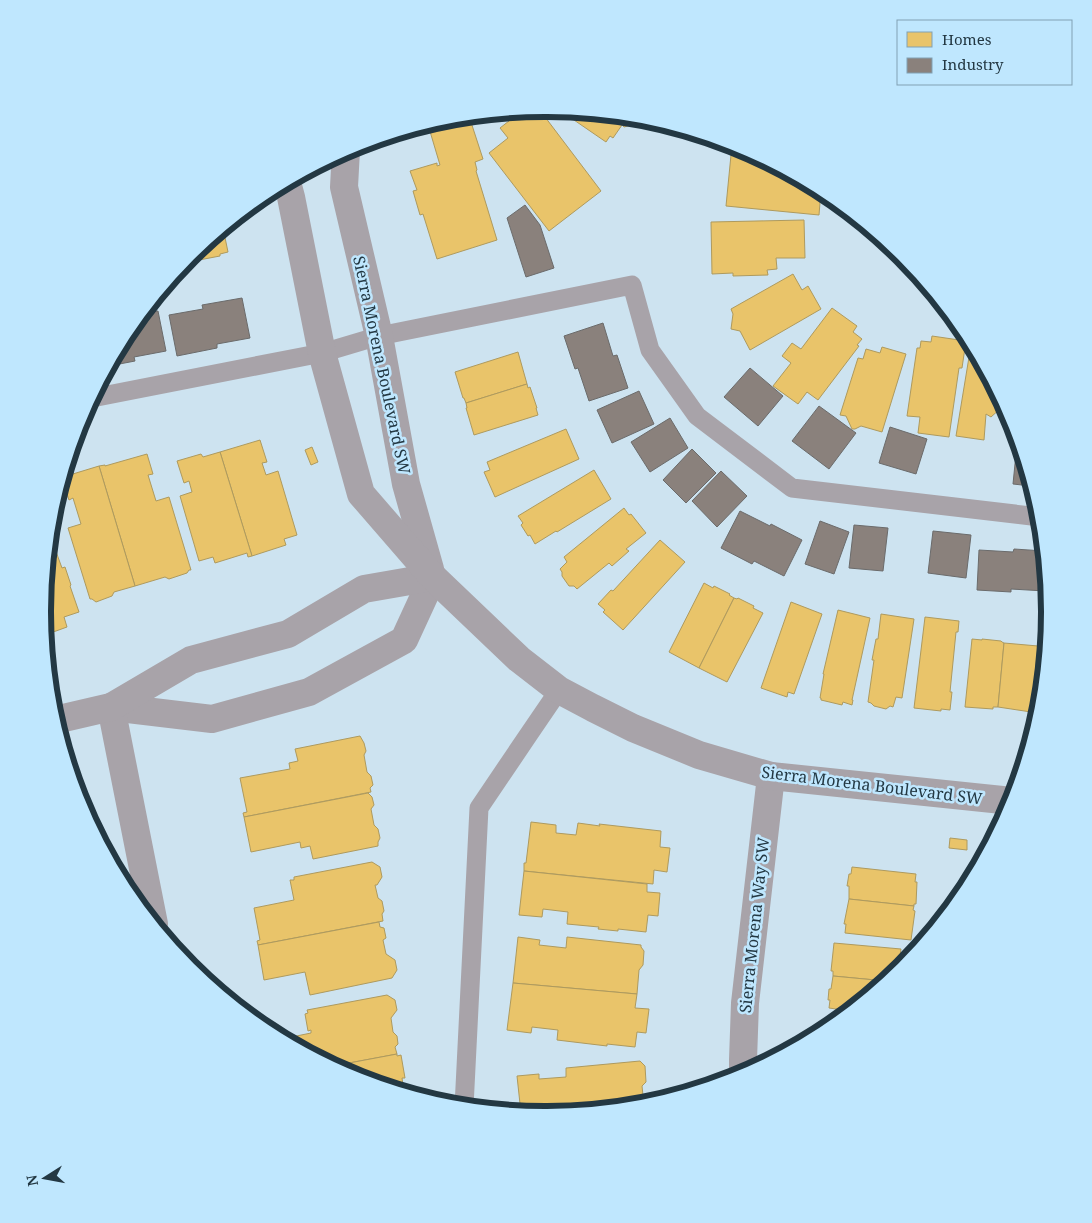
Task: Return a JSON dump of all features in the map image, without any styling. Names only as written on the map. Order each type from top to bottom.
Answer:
[{"type":"street","name":"Sierra Morena Boulevard SW","points":[[345,159],[344,187],[379,336],[406,484],[433,577]]},
{"type":"street","name":"Sierra Morena Boulevard SW","points":[[289,189],[322,353],[361,494],[433,577],[519,659],[560,690],[625,724],[699,755],[771,776],[1003,800]]},
{"type":"street","points":[[63,718],[111,707],[191,660],[288,634],[364,589],[433,577]]},
{"type":"street","points":[[111,707],[212,719],[309,692],[404,640],[433,577]]},
{"type":"street","points":[[111,707],[151,910]]},
{"type":"street","name":"Sierra Morena Way SW","points":[[742,1066],[745,1003],[771,776]]},
{"type":"lane","points":[[101,396],[322,353],[379,336],[632,284],[650,350],[697,416],[792,488],[1031,516]]},
{"type":"lane","points":[[464,1099],[479,808],[560,690]]},
{"type":"building: Homes","points":[[545,117],[601,191],[549,231],[489,153],[508,138],[500,128],[513,118]]},
{"type":"building: Homes","points":[[571,118],[633,124],[624,127],[622,125],[613,138],[610,136],[606,142]]},
{"type":"building: Homes","points":[[471,123],[483,159],[475,162],[476,171],[497,240],[437,259],[423,214],[420,215],[413,191],[417,190],[410,171],[437,163],[437,166],[440,165],[430,131]]},
{"type":"building: Homes","points":[[731,155],[739,156],[765,168],[820,200],[819,215],[726,206]]},
{"type":"building: Homes","points":[[804,220],[805,258],[776,258],[777,269],[767,270],[768,275],[733,276],[733,273],[712,274],[711,222]]},
{"type":"building: Homes","points":[[225,236],[228,252],[220,254],[220,256],[199,260]]},
{"type":"building: Homes","points":[[793,274],[802,290],[808,286],[821,309],[750,350],[740,331],[731,329],[733,314],[731,309]]},
{"type":"building: Homes","points":[[832,308],[857,326],[853,332],[862,339],[857,345],[859,346],[818,400],[807,392],[798,404],[773,386],[791,363],[782,356],[792,343],[801,349]]},
{"type":"building: Homes","points":[[932,336],[959,340],[965,349],[962,368],[959,368],[949,437],[918,433],[920,417],[907,416],[917,348],[920,348],[921,341],[931,342]]},
{"type":"building: Homes","points":[[882,347],[906,354],[882,432],[861,426],[852,429],[846,416],[840,415],[858,358],[863,359],[866,349],[880,353]]},
{"type":"building: Homes","points":[[518,352],[527,384],[466,403],[455,372]]},
{"type":"building: Homes","points":[[969,356],[998,411],[991,417],[986,414],[984,440],[956,436]]},
{"type":"building: Homes","points":[[527,384],[528,388],[530,387],[538,415],[474,435],[466,403]]},
{"type":"building: Homes","points":[[566,429],[579,459],[495,497],[484,472],[490,470],[487,462]]},
{"type":"building: Homes","points":[[260,440],[267,462],[262,463],[266,475],[278,471],[297,535],[284,539],[286,545],[252,556],[220,452]]},
{"type":"building: Homes","points":[[312,447],[318,462],[311,465],[305,450]]},
{"type":"building: Homes","points":[[220,452],[252,556],[248,557],[247,553],[215,563],[213,557],[199,561],[180,496],[192,492],[189,481],[184,483],[177,461],[201,454],[203,457]]},
{"type":"building: Homes","points":[[147,454],[153,474],[148,475],[156,501],[169,497],[191,570],[169,579],[165,577],[135,586],[99,466]]},
{"type":"building: Homes","points":[[99,466],[135,586],[114,592],[112,596],[96,602],[90,599],[68,528],[81,524],[73,498],[69,500],[66,492],[71,475]]},
{"type":"building: Homes","points":[[594,470],[611,499],[535,544],[521,525],[523,523],[518,516]]},
{"type":"building: Homes","points":[[624,508],[646,533],[626,549],[629,551],[612,566],[609,563],[577,589],[574,586],[569,586],[562,576],[560,569],[567,562],[564,557]]},
{"type":"building: Homes","points":[[660,540],[685,562],[623,630],[603,612],[605,610],[598,604],[611,590],[613,591]]},
{"type":"building: Homes","points":[[55,549],[62,568],[65,567],[79,612],[64,617],[67,627],[52,633],[52,579]]},
{"type":"building: Homes","points":[[704,583],[730,594],[734,598],[699,668],[669,652]]},
{"type":"building: Homes","points":[[734,598],[754,606],[753,608],[763,613],[727,682],[699,668]]},
{"type":"building: Homes","points":[[791,602],[822,614],[794,694],[788,692],[787,697],[761,688]]},
{"type":"building: Homes","points":[[838,610],[870,618],[852,705],[843,702],[842,705],[821,700],[820,698],[823,674]]},
{"type":"building: Homes","points":[[881,614],[914,619],[902,698],[896,697],[893,707],[890,706],[886,709],[874,706],[868,702],[874,660],[872,660],[876,639],[878,639]]},
{"type":"building: Homes","points":[[925,617],[959,621],[958,632],[956,632],[950,710],[914,708]]},
{"type":"building: Homes","points":[[972,639],[1001,641],[1004,643],[998,707],[993,707],[993,709],[965,707]]},
{"type":"building: Homes","points":[[1004,643],[1038,646],[1030,712],[998,707]]},
{"type":"building: Homes","points":[[360,736],[366,751],[364,755],[367,772],[371,776],[373,785],[370,788],[371,792],[244,817],[243,813],[247,812],[240,778],[290,769],[289,763],[298,761],[295,749]]},
{"type":"building: Homes","points":[[368,793],[372,797],[374,805],[371,809],[374,825],[378,829],[380,838],[378,846],[313,859],[310,846],[301,848],[300,842],[251,852],[244,817]]},
{"type":"building: Homes","points":[[531,822],[556,825],[556,833],[576,835],[578,823],[661,831],[660,847],[670,848],[667,872],[654,870],[653,884],[524,871]]},
{"type":"building: Homes","points":[[950,838],[967,840],[967,850],[949,848]]},
{"type":"building: Homes","points":[[372,862],[380,867],[382,877],[377,885],[375,885],[378,898],[382,901],[383,921],[258,945],[257,941],[260,940],[254,908],[294,900],[290,880],[294,880],[294,877]]},
{"type":"building: Homes","points":[[852,867],[916,874],[916,904],[914,906],[849,899],[849,886],[847,886]]},
{"type":"building: Homes","points":[[524,871],[647,884],[647,892],[660,893],[658,916],[648,915],[646,932],[598,929],[599,927],[567,924],[568,912],[543,909],[542,917],[519,915]]},
{"type":"building: Homes","points":[[849,899],[914,906],[911,940],[845,933],[846,924],[844,924]]},
{"type":"building: Homes","points":[[379,922],[380,927],[384,928],[386,938],[383,940],[386,954],[395,960],[397,970],[392,978],[310,995],[305,972],[264,980],[258,945]]},
{"type":"building: Homes","points":[[518,937],[540,940],[539,945],[566,948],[567,937],[641,945],[644,951],[643,965],[639,970],[637,994],[513,983]]},
{"type":"building: Homes","points":[[834,943],[901,949],[900,957],[875,980],[833,976],[833,971],[831,971]]},
{"type":"building: Homes","points":[[833,976],[875,980],[839,1009],[829,1008],[829,989],[831,989]]},
{"type":"building: Homes","points":[[513,983],[637,994],[635,1008],[649,1009],[646,1033],[637,1032],[635,1047],[607,1044],[607,1046],[557,1040],[558,1030],[532,1027],[531,1033],[507,1030]]},
{"type":"building: Homes","points":[[387,995],[395,1000],[397,1010],[391,1018],[393,1032],[397,1036],[398,1044],[395,1047],[397,1054],[346,1064],[327,1055],[293,1037],[311,1033],[311,1030],[308,1031],[305,1014],[308,1013],[307,1010]]},
{"type":"building: Homes","points":[[397,1054],[397,1056],[401,1055],[405,1078],[402,1078],[403,1085],[346,1064]]},
{"type":"building: Homes","points":[[640,1061],[645,1066],[646,1082],[642,1086],[643,1097],[578,1105],[520,1105],[517,1076],[539,1074],[539,1079],[566,1077],[566,1068]]},
{"type":"building: Industry","points":[[525,205],[540,225],[554,268],[526,277],[507,218]]},
{"type":"building: Industry","points":[[242,298],[250,338],[217,344],[217,348],[177,356],[169,315],[203,309],[202,305]]},
{"type":"building: Industry","points":[[158,311],[166,351],[134,357],[135,361],[118,364],[135,337],[152,312]]},
{"type":"building: Industry","points":[[603,323],[613,356],[617,355],[628,388],[589,401],[578,368],[575,369],[564,336]]},
{"type":"building: Industry","points":[[750,368],[783,396],[758,426],[724,397]]},
{"type":"building: Industry","points":[[639,391],[654,424],[612,443],[597,410]]},
{"type":"building: Industry","points":[[819,406],[856,433],[829,469],[792,441]]},
{"type":"building: Industry","points":[[670,418],[688,448],[650,472],[631,442]]},
{"type":"building: Industry","points":[[890,427],[927,439],[916,474],[879,463]]},
{"type":"building: Industry","points":[[692,449],[716,473],[686,503],[663,480]]},
{"type":"building: Industry","points":[[1016,457],[1024,485],[1013,484]]},
{"type":"building: Industry","points":[[721,471],[747,496],[717,527],[692,501]]},
{"type":"building: Industry","points":[[740,511],[802,540],[784,576],[754,561],[752,564],[721,548]]},
{"type":"building: Industry","points":[[820,521],[849,532],[834,574],[805,564]]},
{"type":"building: Industry","points":[[854,525],[888,528],[883,571],[849,568]]},
{"type":"building: Industry","points":[[933,531],[971,535],[966,578],[928,573]]},
{"type":"building: Industry","points":[[1014,549],[1037,551],[1040,591],[1011,589],[1011,592],[977,590],[979,550],[1013,552]]}]
